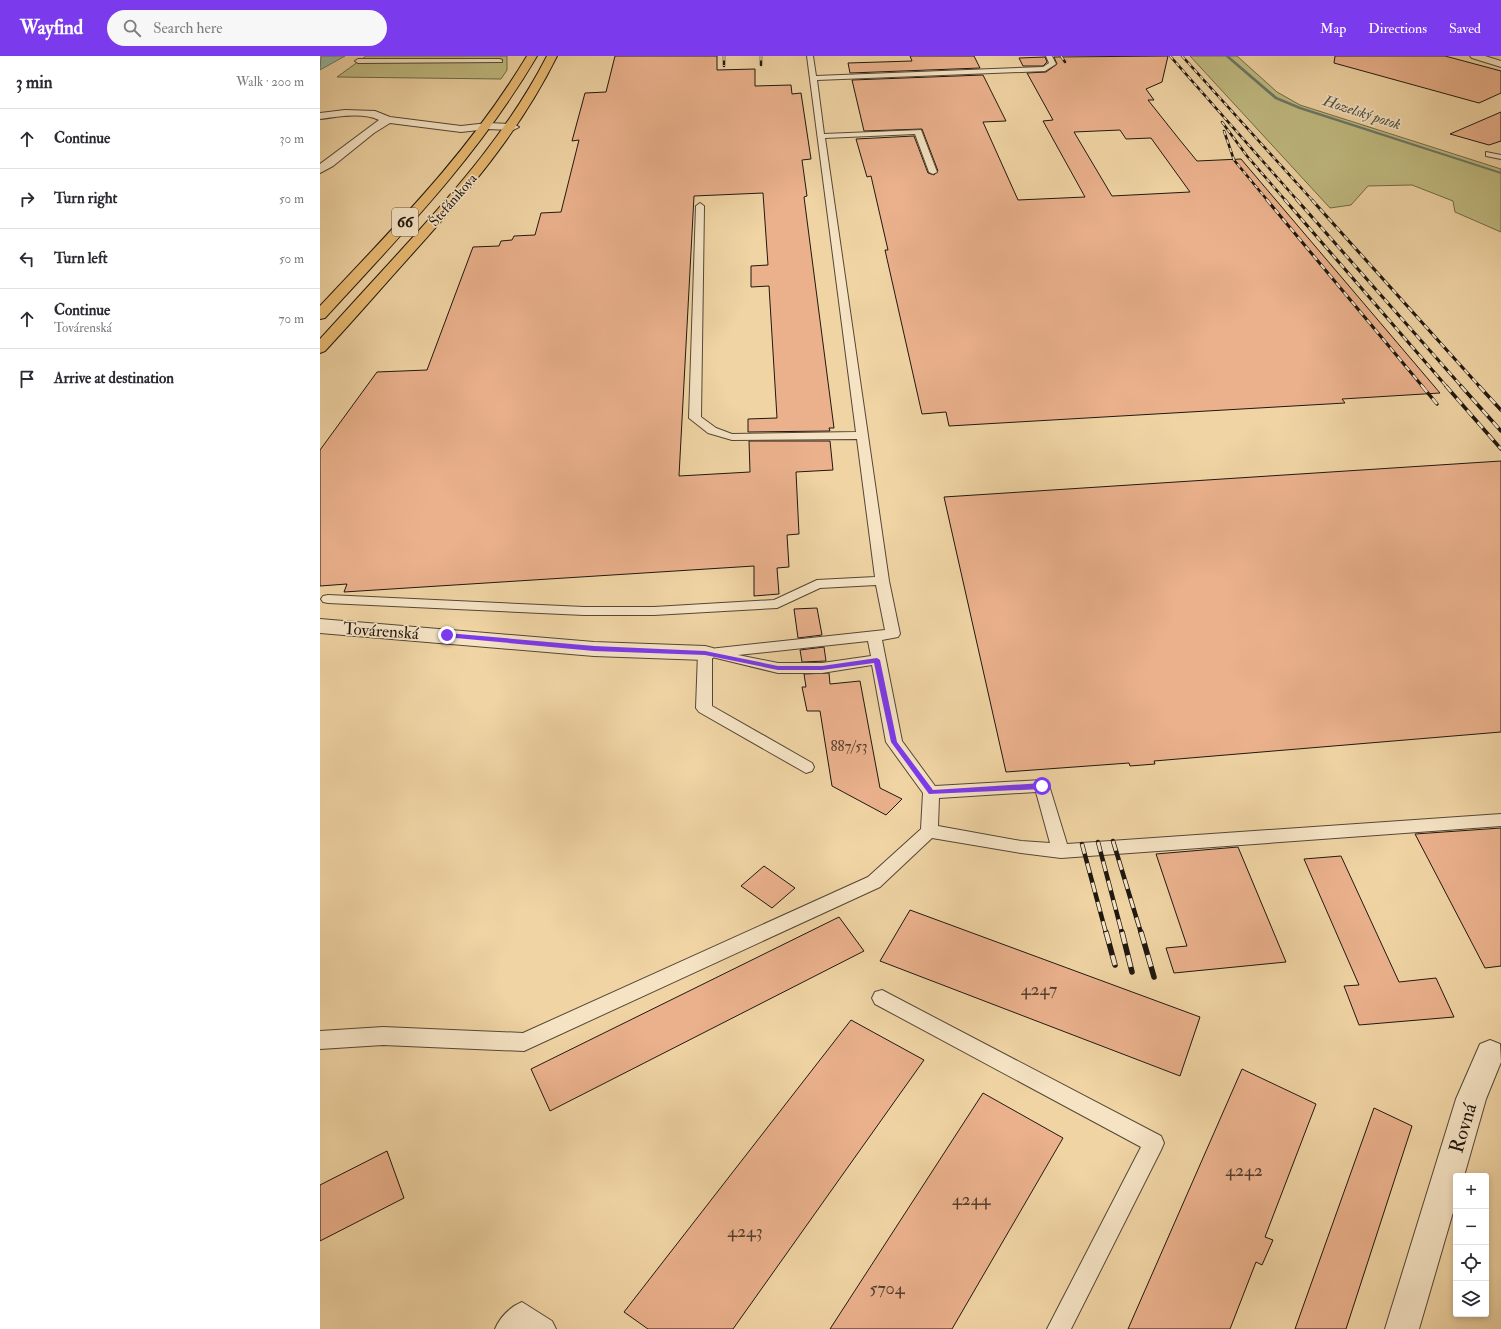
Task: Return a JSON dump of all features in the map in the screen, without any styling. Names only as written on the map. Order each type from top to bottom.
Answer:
[{"type":"main road","name":"Štefánikova","points":[[320,315],[463,158],[488,126],[510,94],[532,56]]},
{"type":"main road","name":"Štefánikova","points":[[320,348],[463,190],[513,126],[552,56]]},
{"type":"street","points":[[1475,56],[1501,64]]},
{"type":"street","points":[[320,116],[362,114],[379,115],[388,120],[470,129],[488,126],[513,126]]},
{"type":"street","points":[[320,169],[343,154],[366,132],[388,120]]},
{"type":"street","name":"Továrenská","points":[[320,626],[594,648],[705,653]]},
{"type":"street","name":"Rovná","points":[[1402,1329],[1471,1099],[1496,1053]]},
{"type":"lane","points":[[415,61],[421,56]]},
{"type":"lane","points":[[705,653],[799,645],[893,634],[882,581],[810,56]]},
{"type":"lane","points":[[813,78],[1045,69],[1053,64],[1048,56]]},
{"type":"lane","points":[[358,61],[476,59],[500,61]]},
{"type":"lane","points":[[821,136],[918,132],[933,172]]},
{"type":"lane","points":[[1489,154],[1501,157]]},
{"type":"lane","points":[[700,206],[695,418],[706,429],[732,437],[862,435]]},
{"type":"lane","points":[[328,599],[584,611],[654,611],[777,604],[817,584],[882,581]]},
{"type":"lane","points":[[320,1040],[383,1036],[524,1042],[874,882],[929,831],[931,792],[894,742],[877,660],[874,636]]},
{"type":"lane","points":[[705,653],[778,668],[822,668],[877,660]]},
{"type":"lane","points":[[705,653],[704,708],[806,768]]},
{"type":"lane","points":[[931,792],[1042,786],[1062,850]]},
{"type":"lane","points":[[929,831],[1021,847],[1062,850],[1501,820]]},
{"type":"lane","points":[[882,998],[1154,1143],[1059,1329]]},
{"type":"lane","points":[[507,1329],[522,1314],[544,1329]]},
{"type":"shaded area","points":[[321,56],[345,56],[320,70]]},
{"type":"shaded area","points":[[366,56],[507,56],[507,70],[501,79],[337,77]]},
{"type":"shaded area","points":[[1190,56],[1237,56],[1277,92],[1300,105],[1501,169],[1501,232],[1455,212],[1453,201],[1412,185],[1368,186],[1351,205],[1330,208]]},
{"type":"building","points":[[615,56],[717,56],[717,70],[755,69],[755,86],[791,85],[792,94],[801,93],[811,159],[802,160],[807,196],[804,197],[834,428],[829,428],[830,431],[748,432],[748,419],[777,418],[769,286],[751,287],[751,266],[768,265],[763,193],[694,196],[679,476],[750,472],[749,441],[830,441],[833,470],[796,472],[799,534],[787,535],[789,567],[777,568],[779,594],[754,596],[754,566],[344,592],[347,584],[320,586],[320,450],[377,372],[427,370],[473,247],[499,246],[501,241],[512,240],[514,236],[535,235],[541,213],[561,212],[579,140],[572,141],[585,93],[606,92]]},
{"type":"building","points":[[910,56],[974,56],[980,68],[850,73],[848,63],[912,61]]},
{"type":"building","points":[[1168,56],[1162,82],[1146,89],[1154,100],[1148,100],[1179,139],[1197,161],[1241,159],[1440,393],[1342,399],[1345,403],[949,426],[946,412],[922,414],[885,250],[888,250],[871,176],[867,177],[856,139],[914,136],[928,173],[934,175],[938,171],[922,129],[864,131],[852,80],[983,75],[1006,121],[983,122],[1018,200],[1085,197],[1043,121],[1053,120],[1027,73],[1046,72],[1057,64],[1054,57]],"holes":[[[1120,130],[1126,139],[1151,138],[1190,192],[1112,196],[1074,132]]]},
{"type":"building","points":[[1335,56],[1445,56],[1501,71],[1501,93],[1479,103],[1334,63]]},
{"type":"building","points":[[1045,57],[1047,62],[1043,66],[1023,66],[1019,58]]},
{"type":"building","points":[[1501,112],[1501,141],[1489,145],[1450,134]]},
{"type":"building","points":[[1501,461],[1501,732],[1154,761],[1155,764],[1130,766],[1129,763],[1006,772],[944,497]]},
{"type":"building","points":[[817,608],[822,635],[798,638],[794,609]]},
{"type":"building","points":[[824,647],[826,661],[802,662],[800,650]]},
{"type":"building","points":[[829,673],[830,684],[860,681],[880,788],[902,799],[886,815],[832,786],[820,711],[807,711],[802,687],[806,687],[804,674]]},
{"type":"building","points":[[1501,828],[1501,966],[1485,968],[1415,834]]},
{"type":"building","points":[[1238,847],[1286,962],[1174,973],[1166,948],[1187,946],[1156,854]]},
{"type":"building","points":[[1341,856],[1399,982],[1436,978],[1454,1017],[1359,1025],[1344,986],[1359,985],[1304,859]]},
{"type":"building","points":[[764,866],[795,888],[772,908],[741,886]]},
{"type":"building","points":[[910,910],[1200,1017],[1180,1076],[880,961]]},
{"type":"building","points":[[839,917],[864,951],[550,1111],[531,1069]]},
{"type":"building","points":[[851,1020],[924,1060],[733,1329],[648,1329],[624,1312]]},
{"type":"building","points":[[1242,1069],[1316,1104],[1265,1237],[1273,1240],[1262,1265],[1256,1262],[1230,1329],[1128,1329]]},
{"type":"building","points":[[983,1093],[1063,1138],[952,1329],[830,1329]]},
{"type":"building","points":[[1374,1108],[1412,1126],[1346,1329],[1295,1329]]},
{"type":"building","points":[[387,1151],[404,1198],[320,1241],[320,1185]]},
{"type":"waterway","name":"Hozelský potok","points":[[1227,56],[1276,98],[1300,108],[1501,173]]},
{"type":"railway","points":[[724,56],[724,66]]},
{"type":"railway","points":[[761,56],[761,65]]},
{"type":"railway","points":[[1061,56],[1065,62]]},
{"type":"railway","points":[[1170,56],[1298,201]]},
{"type":"railway","points":[[1182,56],[1313,201]]},
{"type":"railway","points":[[1222,122],[1247,156],[1286,201]]},
{"type":"railway","points":[[1224,131],[1234,160],[1268,201]]},
{"type":"railway","points":[[1267,200],[1423,387]]},
{"type":"railway","points":[[1285,200],[1447,387]]},
{"type":"railway","points":[[1297,200],[1462,387]]},
{"type":"railway","points":[[1312,200],[1480,387]]},
{"type":"railway","points":[[1422,386],[1437,404]]},
{"type":"railway","points":[[1446,386],[1501,449]]},
{"type":"railway","points":[[1461,386],[1501,431]]},
{"type":"railway","points":[[1479,386],[1501,410]]},
{"type":"railway","points":[[1113,841],[1141,933]]},
{"type":"railway","points":[[1098,842],[1122,933]]},
{"type":"railway","points":[[1082,844],[1106,933]]},
{"type":"railway","points":[[1106,932],[1115,965]]},
{"type":"railway","points":[[1122,932],[1132,972]]},
{"type":"railway","points":[[1141,932],[1154,977]]},
{"type":"route","points":[[447,635],[594,648],[705,653],[778,668],[822,668],[877,660],[894,742],[931,792],[1042,786]]}]
